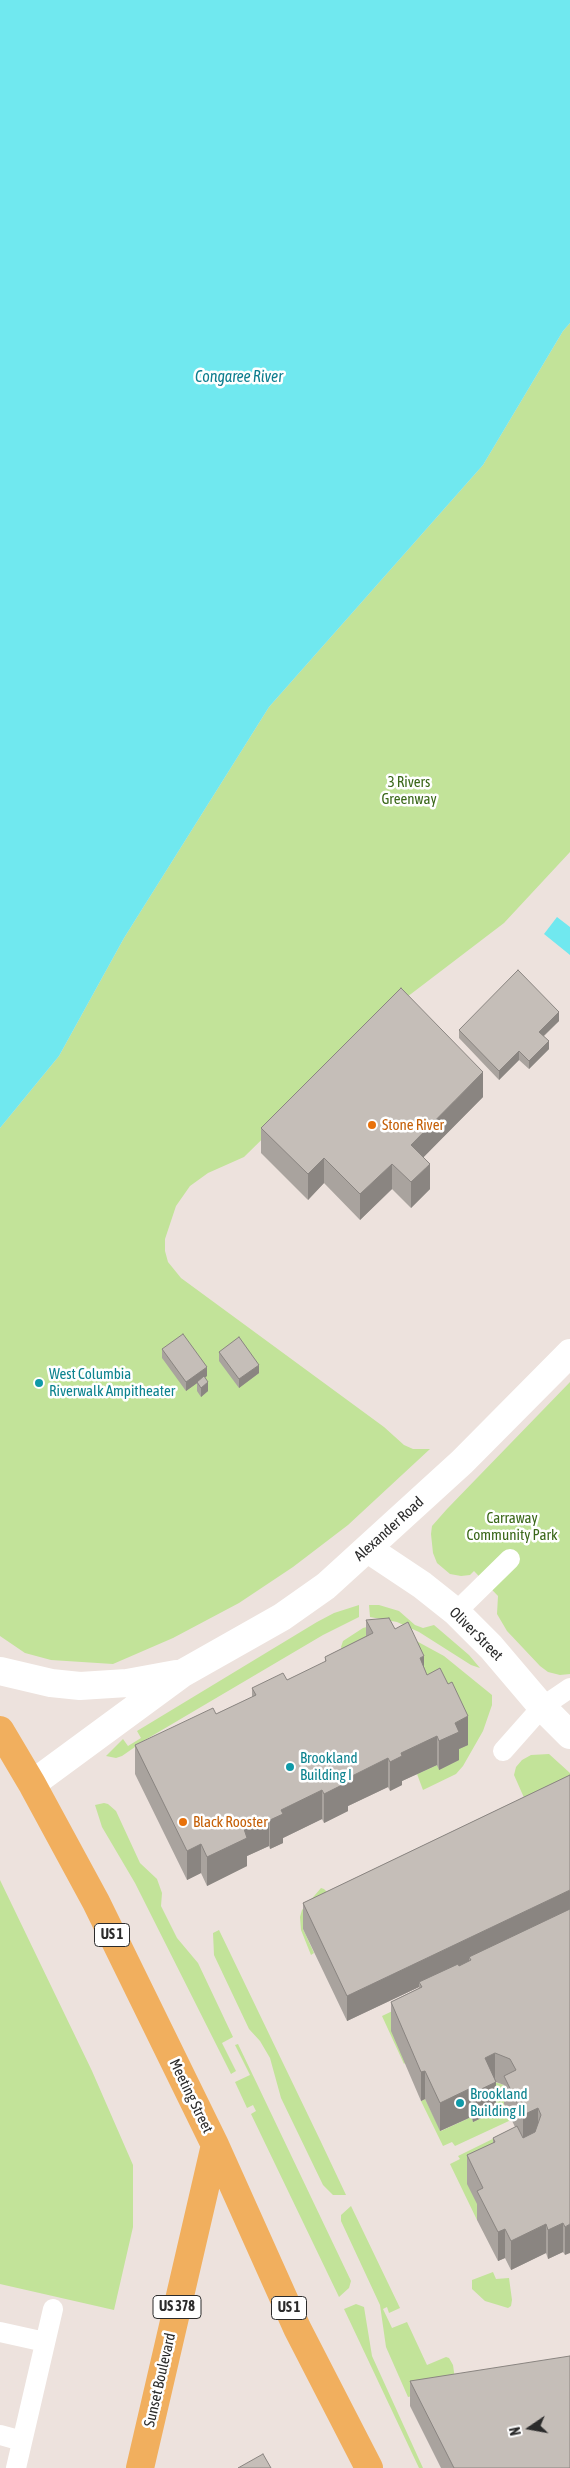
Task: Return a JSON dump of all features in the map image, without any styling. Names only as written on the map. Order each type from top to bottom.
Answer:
[{"type":"main road","name":"Meeting Street","points":[[0,1730],[32,1784],[96,1902],[215,2145],[298,2328],[369,2468]]},
{"type":"main road","name":"Sunset Boulevard","points":[[140,2468],[215,2145]]},
{"type":"street","name":"Alexander Road","points":[[32,1784],[182,1673],[282,1617],[326,1586],[468,1456],[570,1353]]},
{"type":"street","name":"Oliver Street","points":[[368,1549],[422,1585],[456,1612],[491,1647],[542,1707],[570,1735]]},
{"type":"street","name":"Alexander Road","points":[[0,1671],[51,1683],[80,1686],[127,1683],[182,1673]]},
{"type":"lane","points":[[456,1612],[510,1559]]},
{"type":"lane","points":[[503,1751],[542,1707],[570,1688]]},
{"type":"lane","points":[[16,2468],[53,2309]]},
{"type":"lane","points":[[0,2332],[45,2342]]},
{"type":"lane","points":[[0,2435],[22,2440]]},
{"type":"green space","name":"3 Rivers Greenway","points":[[570,323],[570,852],[504,923],[407,997],[244,1157],[208,1173],[190,1186],[176,1206],[165,1239],[165,1251],[168,1262],[181,1278],[384,1427],[404,1445],[413,1449],[430,1449],[348,1525],[293,1567],[239,1603],[173,1638],[113,1664],[51,1660],[25,1653],[0,1636],[0,1128],[59,1056],[124,938],[269,707],[483,465],[563,331]]},
{"type":"green space","name":"Carraway Community Park","points":[[570,1382],[570,1674],[560,1675],[548,1672],[540,1666],[507,1631],[497,1614],[498,1596],[474,1571],[470,1575],[450,1574],[437,1563],[433,1553],[431,1534],[432,1526],[447,1509]]},
{"type":"green space","points":[[359,1605],[359,1617],[323,1635],[145,1740],[122,1756],[116,1758],[106,1756],[123,1739],[128,1746],[141,1738],[137,1731],[317,1622],[334,1613]]},
{"type":"green space","points":[[369,1605],[379,1605],[399,1611],[415,1625],[423,1628],[434,1625],[469,1655],[480,1668],[471,1665],[419,1632],[397,1622],[370,1617]]},
{"type":"green space","points":[[371,1626],[398,1631],[444,1656],[492,1695],[492,1705],[483,1731],[463,1766],[456,1774],[423,1790],[417,1774],[437,1765],[459,1760],[354,1671],[341,1647],[343,1641],[363,1628]]},
{"type":"green space","points":[[549,1754],[570,1773],[570,1800],[533,1818],[514,1775],[516,1767],[522,1760],[531,1755]]},
{"type":"green space","points":[[104,1803],[116,1811],[140,1863],[157,1879],[162,1893],[161,1906],[177,1938],[198,1963],[233,2037],[222,2043],[236,2071],[231,2074],[135,1883],[102,1827],[95,1805]]},
{"type":"green space","points":[[0,1880],[92,2071],[133,2165],[133,2227],[114,2310],[0,2284]]},
{"type":"green space","points":[[321,1888],[328,1893],[328,1902],[304,1912],[303,1929],[314,1953],[311,1955],[301,1930],[300,1917],[302,1910]]},
{"type":"green space","points":[[219,1930],[346,2195],[333,2195],[323,2185],[281,2098],[270,2058],[260,2041],[249,2029],[214,1955],[213,1933]]},
{"type":"green space","points":[[441,1988],[406,2062],[404,2064],[382,2016]]},
{"type":"green space","points":[[238,2044],[351,2281],[349,2288],[339,2297],[251,2114],[256,2111],[253,2105],[247,2108],[235,2082],[250,2075],[235,2045]]},
{"type":"green space","points":[[495,2082],[510,2087],[504,2104],[511,2120],[455,2146],[452,2142],[443,2146],[421,2101],[425,2099],[441,2131],[471,2117],[474,2122]]},
{"type":"green space","points":[[515,2128],[483,2217],[477,2220],[450,2164],[460,2159],[458,2156]]},
{"type":"green space","points":[[351,2206],[400,2308],[389,2313],[387,2307],[383,2309],[392,2328],[407,2322],[427,2365],[446,2357],[449,2358],[453,2365],[456,2386],[408,2397],[386,2347],[380,2305],[341,2221],[341,2215]]},
{"type":"green space","points":[[493,2272],[496,2279],[509,2278],[512,2300],[511,2306],[508,2308],[485,2301],[472,2289],[472,2280]]},
{"type":"green space","points":[[356,2304],[364,2307],[372,2356],[423,2468],[419,2468],[344,2309]]},
{"type":"water","name":"Congaree River","points":[[0,0],[570,0],[570,323],[563,331],[483,465],[269,707],[124,938],[59,1056],[0,1128]]},
{"type":"water","points":[[557,917],[570,927],[570,955],[544,934]]},
{"type":"building","points":[[518,970],[559,1012],[539,1032],[549,1041],[529,1061],[519,1051],[499,1071],[459,1030]]},
{"type":"building","name":"Stone River","points":[[401,988],[483,1072],[411,1145],[430,1164],[411,1182],[392,1164],[360,1194],[324,1158],[308,1174],[261,1128]]},
{"type":"building","points":[[183,1334],[207,1367],[186,1382],[162,1349]]},
{"type":"building","points":[[239,1337],[259,1365],[239,1379],[219,1352]]},
{"type":"building","points":[[204,1376],[208,1382],[201,1388],[197,1382]]},
{"type":"building","name":"Brookland Building I","points":[[389,1618],[395,1629],[408,1622],[424,1656],[420,1658],[427,1675],[440,1668],[448,1684],[452,1682],[468,1716],[455,1723],[459,1732],[439,1741],[437,1736],[401,1753],[402,1756],[390,1762],[388,1758],[346,1779],[348,1782],[324,1794],[322,1790],[281,1810],[283,1814],[270,1820],[269,1817],[244,1829],[247,1838],[207,1857],[201,1844],[187,1851],[135,1745],[213,1708],[216,1714],[256,1695],[252,1688],[283,1673],[287,1680],[326,1661],[325,1657],[373,1633],[366,1620]]},
{"type":"building","points":[[570,1775],[570,1890],[347,1996],[303,1903]]},
{"type":"building","name":"Brookland Building II","points":[[570,1909],[570,2224],[565,2227],[563,2223],[548,2230],[546,2224],[511,2241],[505,2229],[498,2232],[477,2191],[483,2188],[467,2155],[495,2142],[493,2138],[517,2126],[523,2138],[535,2132],[541,2115],[538,2108],[523,2115],[504,2076],[516,2070],[510,2059],[495,2053],[485,2058],[496,2082],[473,2093],[471,2088],[440,2103],[425,2071],[421,2072],[391,2002],[422,1987],[419,1982],[458,1964],[459,1966],[471,1960],[469,1957]]},
{"type":"building","points":[[570,2356],[570,2468],[454,2468],[410,2381]]},
{"type":"building","points":[[263,2454],[271,2468],[238,2468]]},
{"type":"place","name":"Stone River","points":[[372,1125]]},
{"type":"place","name":"West Columbia Riverwalk Ampitheater","points":[[39,1383]]},
{"type":"place","name":"Brookland Building I","points":[[290,1767]]},
{"type":"place","name":"Black Rooster","points":[[183,1822]]},
{"type":"place","name":"Brookland Building II","points":[[460,2103]]}]
